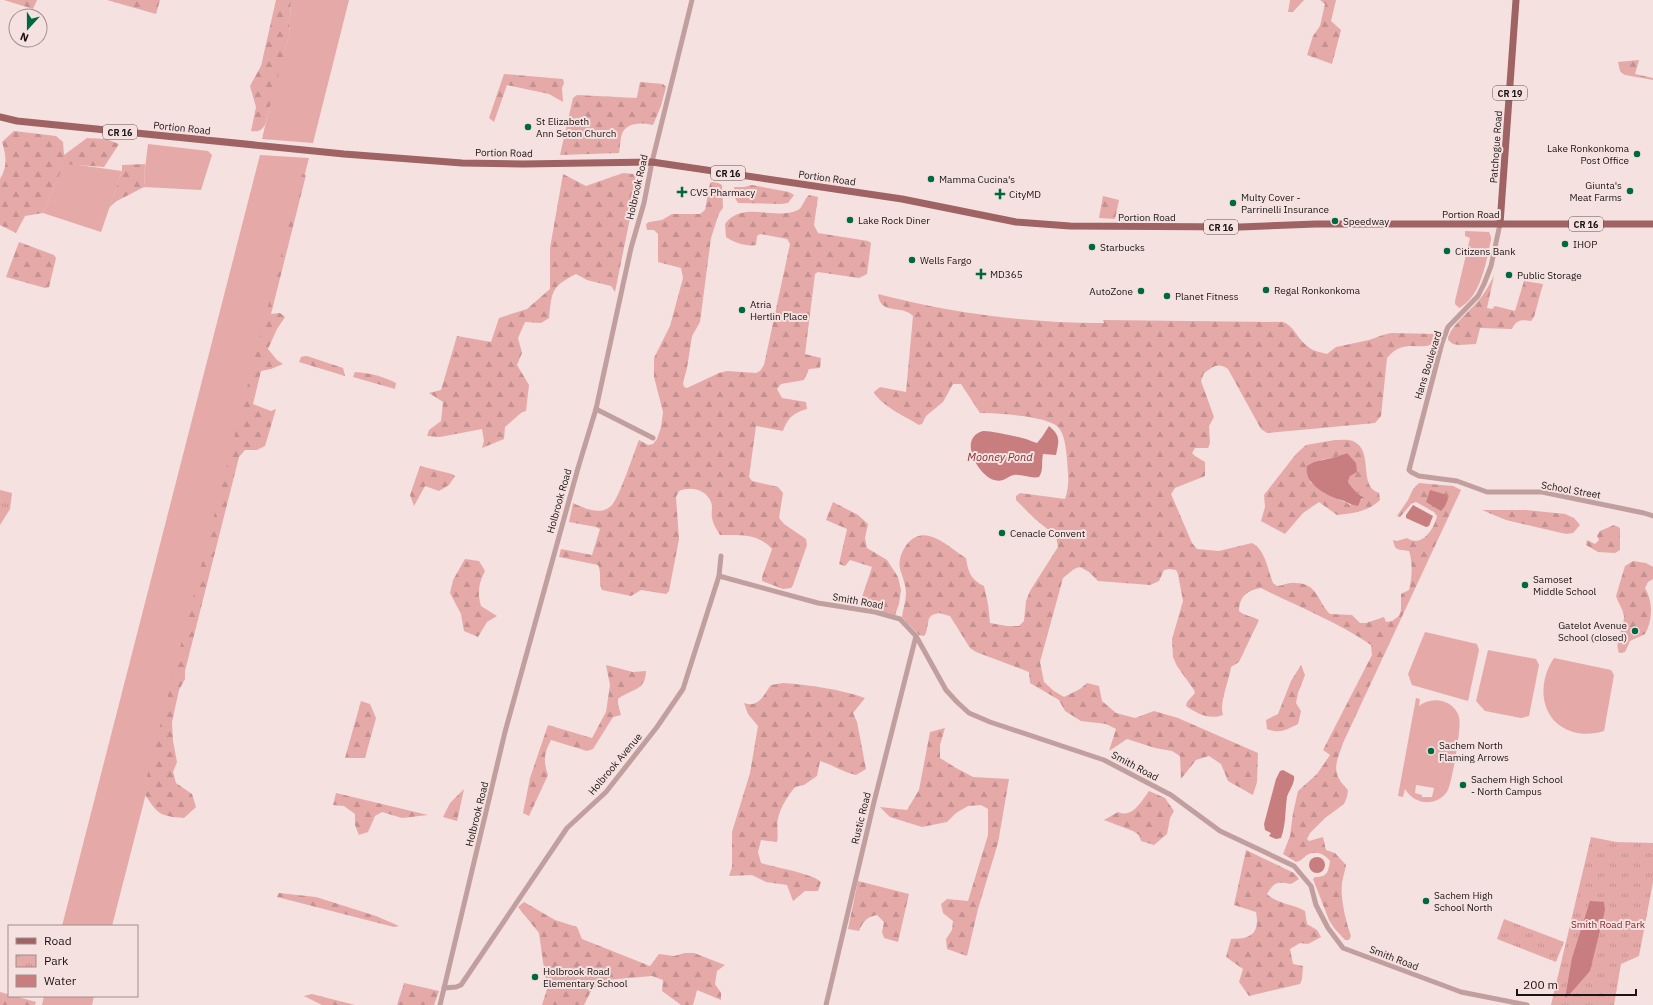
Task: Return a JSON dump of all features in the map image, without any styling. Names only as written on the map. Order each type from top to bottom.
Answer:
[{"type":"main road","name":"Patchogue Road","points":[[1500,224],[1516,0]]},
{"type":"main road","name":"Portion Road","points":[[0,117],[16,121],[220,142],[344,154],[462,163],[523,164],[652,162],[902,199],[1034,224],[1150,227],[1240,227],[1316,224],[1653,224]]},
{"type":"street","name":"Holbrook Road","points":[[440,1005],[505,732],[537,621],[555,548],[596,409],[631,248],[644,203],[652,162],[692,0]]},
{"type":"street","name":"Hans Boulevard","points":[[1414,474],[1409,470],[1442,344],[1448,327],[1478,296],[1484,284],[1492,266],[1500,224]]},
{"type":"street","points":[[596,409],[653,438]]},
{"type":"street","name":"School Street","points":[[1414,474],[1457,481],[1487,492],[1542,492],[1653,516]]},
{"type":"street","name":"Holbrook Avenue","points":[[444,988],[456,987],[460,985],[567,828],[606,792],[639,751],[683,689],[719,576],[721,556]]},
{"type":"street","name":"Smith Road","points":[[719,576],[818,603],[875,612],[900,619],[916,636],[946,690],[956,702],[969,713],[990,722],[1104,760],[1171,795],[1220,831],[1294,866],[1311,886],[1316,905],[1328,928],[1343,948],[1461,992],[1527,1005]]},
{"type":"street","name":"Rustic Road","points":[[826,1005],[875,799],[916,636]]},
{"type":"green space","points":[[4,0],[37,0],[33,8]]},
{"type":"green space","points":[[107,0],[160,0],[156,14]]},
{"type":"green space","points":[[276,0],[291,0],[289,35],[265,125],[259,131],[251,131],[256,107],[250,86],[261,66]]},
{"type":"green space","points":[[291,0],[349,0],[313,143],[262,139],[274,88],[289,35]]},
{"type":"green space","points":[[1290,0],[1304,0],[1293,12],[1288,12]]},
{"type":"green space","points":[[1320,0],[1336,0],[1331,21],[1341,30],[1332,64],[1307,55],[1313,36],[1320,26],[1325,4]]},
{"type":"green space","points":[[1639,60],[1635,74],[1653,78],[1653,80],[1625,75],[1620,71],[1618,62]]},
{"type":"green space","points":[[504,74],[563,79],[563,102],[549,94],[507,85],[494,122],[489,118]]},
{"type":"green space","points":[[640,82],[663,84],[666,87],[661,106],[653,125],[634,124],[626,128],[621,137],[619,153],[560,155],[573,98],[577,95],[636,98]]},
{"type":"green space","points":[[14,131],[56,136],[63,142],[64,155],[87,138],[106,139],[119,144],[104,167],[64,164],[43,213],[25,216],[16,233],[0,225],[0,179],[3,174],[6,160],[2,142]]},
{"type":"green space","points":[[148,144],[208,151],[212,155],[201,190],[144,187]]},
{"type":"green space","points":[[260,155],[309,158],[112,925],[62,925]]},
{"type":"green space","points":[[64,163],[122,171],[101,232],[43,213]]},
{"type":"green space","points":[[145,164],[144,187],[115,202],[109,208],[122,171],[122,165]]},
{"type":"green space","points":[[623,173],[633,174],[640,183],[629,223],[615,292],[611,286],[587,280],[576,274],[562,283],[554,291],[549,318],[541,323],[525,322],[518,338],[522,353],[517,365],[529,385],[526,411],[522,412],[505,427],[504,439],[482,448],[484,441],[482,429],[440,437],[427,436],[429,430],[441,421],[443,402],[429,393],[441,390],[457,336],[491,342],[499,318],[527,309],[550,289],[550,248],[563,174],[586,186]]},
{"type":"green space","points":[[302,174],[306,175],[271,314],[280,313],[285,317],[277,329],[268,349],[277,360],[283,364],[261,371],[253,404],[271,411],[276,409],[265,446],[257,450],[245,450],[239,457],[185,671],[185,679],[179,690],[172,722],[173,741],[177,762],[173,772],[176,783],[192,794],[196,807],[184,818],[168,816],[155,809],[143,792]]},
{"type":"green space","points":[[712,182],[722,185],[723,208],[719,213],[711,238],[700,322],[692,336],[683,383],[684,387],[687,388],[719,373],[727,371],[756,373],[760,371],[764,365],[790,244],[787,239],[760,234],[757,236],[756,245],[744,245],[732,241],[726,237],[725,224],[732,217],[741,213],[750,212],[789,213],[800,209],[809,195],[818,197],[814,225],[818,233],[868,241],[871,243],[867,274],[859,278],[818,272],[815,274],[805,354],[821,358],[820,368],[809,369],[804,380],[781,384],[777,389],[782,398],[806,402],[807,409],[792,416],[787,422],[783,431],[756,426],[749,477],[752,481],[778,487],[783,493],[779,518],[784,524],[806,539],[807,545],[791,588],[783,589],[762,581],[772,549],[761,540],[748,536],[720,535],[715,527],[712,516],[712,504],[709,498],[702,491],[693,489],[683,490],[679,491],[676,497],[679,539],[669,591],[666,594],[641,590],[631,596],[602,590],[598,565],[559,557],[561,549],[592,555],[600,529],[569,522],[573,503],[587,509],[597,511],[607,509],[611,506],[622,485],[639,440],[648,445],[653,444],[657,439],[661,427],[663,412],[654,377],[654,358],[670,326],[683,278],[681,268],[658,262],[658,234],[654,230],[647,230],[646,224],[649,222],[662,220],[672,214],[700,214],[705,210],[710,183]]},
{"type":"green space","points":[[752,185],[789,192],[794,195],[788,203],[781,204],[738,203],[735,198],[734,187]]},
{"type":"green space","points":[[1103,196],[1119,200],[1115,219],[1099,218]]},
{"type":"green space","points":[[1465,231],[1489,232],[1491,240],[1481,278],[1473,296],[1459,308],[1455,304],[1455,301],[1470,238],[1465,236]]},
{"type":"green space","points":[[19,242],[54,255],[56,258],[49,287],[45,288],[6,277]]},
{"type":"green space","points":[[1494,276],[1487,308],[1492,309],[1495,306],[1515,311],[1524,281],[1543,284],[1534,317],[1531,321],[1522,320],[1517,322],[1512,329],[1480,328],[1476,344],[1453,344],[1448,340],[1452,330],[1460,319],[1481,297]]},
{"type":"green space","points":[[878,294],[960,312],[1016,319],[1072,323],[1104,323],[1103,320],[1283,322],[1293,329],[1308,347],[1327,354],[1336,347],[1369,340],[1391,333],[1437,334],[1439,337],[1431,345],[1405,346],[1394,351],[1387,358],[1381,416],[1375,423],[1267,433],[1261,429],[1228,369],[1221,366],[1213,367],[1204,373],[1201,381],[1214,417],[1209,426],[1210,443],[1208,448],[1195,448],[1192,453],[1205,462],[1205,476],[1175,488],[1171,494],[1192,543],[1197,549],[1219,551],[1252,543],[1263,555],[1273,583],[1277,586],[1293,583],[1308,586],[1313,589],[1330,614],[1352,615],[1360,623],[1366,623],[1384,617],[1386,622],[1392,621],[1399,616],[1401,610],[1401,594],[1409,590],[1412,570],[1409,551],[1396,548],[1393,540],[1397,541],[1407,538],[1418,541],[1422,539],[1430,531],[1437,516],[1434,512],[1416,502],[1412,503],[1400,517],[1397,516],[1408,500],[1413,489],[1419,483],[1453,486],[1461,490],[1343,743],[1336,768],[1342,784],[1348,790],[1344,804],[1325,818],[1310,833],[1307,839],[1309,841],[1323,837],[1326,850],[1335,853],[1346,865],[1342,883],[1342,896],[1345,917],[1351,936],[1349,940],[1345,940],[1329,920],[1313,879],[1326,874],[1330,861],[1323,855],[1313,853],[1296,862],[1283,854],[1290,836],[1298,791],[1317,774],[1330,755],[1323,750],[1372,655],[1371,645],[1346,629],[1261,588],[1252,590],[1242,598],[1239,611],[1259,620],[1239,662],[1231,667],[1222,704],[1223,715],[1213,717],[1208,716],[1199,714],[1186,706],[1187,702],[1195,693],[1177,666],[1173,657],[1172,639],[1183,601],[1176,570],[1164,570],[1159,581],[1150,585],[1098,581],[1089,572],[1080,567],[1074,569],[1063,578],[1040,662],[1044,682],[1064,697],[1080,689],[1087,683],[1099,686],[1102,701],[1116,713],[1135,718],[1154,711],[1178,718],[1258,753],[1257,782],[1253,795],[1228,781],[1221,764],[1209,756],[1196,760],[1181,779],[1180,756],[1172,751],[1155,748],[1127,739],[1109,751],[1116,729],[1106,724],[1081,721],[1065,711],[1059,700],[1030,683],[1029,672],[976,652],[970,648],[950,616],[939,613],[932,615],[929,618],[926,633],[924,636],[919,635],[902,617],[906,593],[905,584],[900,569],[900,559],[902,552],[908,543],[915,537],[922,535],[937,539],[966,558],[971,575],[976,581],[984,586],[990,623],[1007,626],[1019,626],[1024,621],[1026,601],[1030,591],[1058,547],[1056,536],[1035,519],[1016,500],[1016,496],[1020,493],[1065,499],[1068,489],[1068,479],[1065,442],[1058,427],[1052,423],[1021,416],[980,413],[961,384],[953,384],[943,402],[926,416],[922,424],[919,425],[882,402],[874,392],[880,387],[906,392],[913,316],[903,311],[883,305]]},
{"type":"green space","points":[[307,356],[343,368],[345,376],[299,362],[301,357]]},
{"type":"green space","points":[[355,372],[376,375],[396,383],[395,389],[353,377]]},
{"type":"green space","points":[[1335,440],[1349,440],[1360,446],[1365,460],[1369,483],[1372,489],[1379,493],[1380,500],[1370,507],[1354,513],[1337,515],[1319,502],[1303,513],[1285,534],[1261,521],[1265,507],[1264,495],[1296,454],[1306,445]],"holes":[[[1347,453],[1350,476],[1348,482],[1352,489],[1365,498],[1350,505],[1337,499],[1310,482],[1321,460]]]},
{"type":"green space","points":[[420,466],[455,476],[449,485],[439,491],[425,486],[414,506],[410,495]]},
{"type":"green space","points":[[0,490],[12,493],[10,509],[0,525]]},
{"type":"green space","points":[[833,502],[858,515],[868,524],[865,538],[867,548],[887,560],[898,577],[901,590],[899,604],[895,615],[859,606],[872,567],[850,560],[845,566],[839,564],[847,529],[826,520]]},
{"type":"green space","points":[[1482,510],[1526,510],[1565,514],[1574,518],[1580,525],[1573,533],[1566,534],[1506,520]]},
{"type":"green space","points":[[1614,525],[1620,528],[1620,550],[1615,553],[1598,552],[1586,545],[1587,540],[1595,544],[1599,540],[1597,536],[1600,531]]},
{"type":"green space","points":[[465,559],[479,561],[485,571],[479,588],[481,606],[497,616],[487,622],[478,637],[464,631],[461,614],[450,593],[453,580]]},
{"type":"green space","points":[[1633,561],[1646,563],[1653,567],[1653,579],[1648,582],[1645,588],[1650,599],[1651,617],[1645,634],[1630,641],[1625,652],[1619,653],[1618,639],[1623,625],[1624,616],[1616,596],[1625,566]]},
{"type":"green space","points":[[1425,632],[1477,644],[1479,650],[1468,701],[1412,685],[1408,674]]},
{"type":"green space","points":[[1488,650],[1536,659],[1539,665],[1529,716],[1521,718],[1485,711],[1476,701]]},
{"type":"green space","points":[[1554,658],[1611,670],[1614,675],[1604,731],[1581,734],[1562,727],[1554,720],[1544,701],[1543,690],[1548,668]]},
{"type":"green space","points":[[606,665],[633,672],[646,671],[643,683],[637,689],[618,699],[621,715],[613,717],[593,749],[587,751],[551,740],[545,757],[545,765],[548,775],[529,816],[523,813],[530,778],[548,725],[592,738],[606,712],[610,685]]},
{"type":"green space","points":[[1301,665],[1305,675],[1296,703],[1301,711],[1298,724],[1286,730],[1276,731],[1267,729],[1266,720],[1278,714],[1291,681]]},
{"type":"green space","points":[[783,683],[824,688],[865,698],[853,713],[857,722],[866,769],[856,775],[820,761],[817,776],[804,785],[795,787],[782,806],[777,821],[777,842],[761,840],[758,852],[761,863],[802,873],[821,882],[818,891],[805,891],[793,901],[787,885],[766,882],[752,875],[729,876],[732,867],[732,832],[750,773],[758,726],[748,714],[744,703],[753,704],[757,702],[763,697],[771,685]]},
{"type":"green space","points":[[1416,698],[1420,699],[1419,706],[1433,700],[1448,703],[1457,711],[1460,722],[1456,754],[1448,790],[1444,796],[1433,802],[1415,799],[1409,795],[1405,789],[1403,797],[1398,796]],"holes":[[[1416,785],[1434,788],[1432,797],[1422,797],[1422,795],[1415,793]]]},
{"type":"green space","points":[[361,701],[370,704],[376,718],[365,758],[345,758]]},
{"type":"green space","points":[[945,728],[940,745],[940,758],[973,777],[1009,779],[998,843],[978,909],[967,956],[947,949],[946,939],[952,930],[953,921],[943,913],[941,904],[947,899],[968,901],[988,835],[988,809],[981,805],[968,806],[956,813],[947,822],[922,827],[890,817],[880,807],[907,810],[919,790],[930,732]]},
{"type":"green space","points":[[464,789],[457,821],[443,817],[450,803]]},
{"type":"green space","points":[[1149,791],[1165,798],[1174,811],[1170,818],[1167,834],[1154,845],[1141,841],[1139,835],[1133,831],[1104,820],[1118,812],[1128,813],[1133,811]]},
{"type":"green space","points":[[336,793],[428,815],[402,818],[382,812],[375,816],[368,832],[359,835],[355,825],[355,814],[344,806],[333,805]]},
{"type":"green space","name":"Smith Road Park","points":[[1591,837],[1616,842],[1653,843],[1653,882],[1639,956],[1621,964],[1614,1005],[1551,1005]]},
{"type":"green space","points":[[1246,850],[1294,873],[1299,879],[1291,884],[1277,883],[1267,894],[1275,900],[1305,911],[1307,924],[1317,930],[1321,937],[1308,944],[1300,943],[1290,949],[1293,964],[1303,966],[1300,984],[1249,996],[1239,982],[1243,969],[1226,957],[1231,939],[1249,936],[1257,926],[1256,912],[1234,905]]},
{"type":"green space","points":[[858,881],[909,894],[898,942],[884,938],[882,932],[884,922],[877,915],[865,920],[859,931],[848,929]]},
{"type":"green space","points":[[279,893],[316,897],[376,916],[399,926],[394,927],[277,897]]},
{"type":"green space","points":[[524,902],[555,920],[577,927],[582,939],[650,966],[659,954],[674,956],[685,953],[694,953],[725,965],[717,971],[715,984],[721,993],[721,1000],[697,990],[693,1005],[681,1005],[662,991],[663,980],[652,976],[607,980],[592,989],[584,1005],[542,1005],[548,986],[545,976],[539,933],[518,907]]},
{"type":"green space","points":[[1504,919],[1564,942],[1556,962],[1497,939]]},
{"type":"green space","points":[[404,983],[439,991],[434,1005],[397,1005]]},
{"type":"green space","points":[[0,992],[8,994],[8,997],[18,997],[36,1002],[35,1005],[0,1005]]},
{"type":"green space","points":[[312,994],[355,1005],[322,1005],[304,996]]},
{"type":"green space","points":[[44,997],[94,997],[92,1005],[42,1005]]},
{"type":"water","name":"Mooney Pond","points":[[1049,426],[1056,433],[1058,439],[1057,450],[1056,455],[1043,454],[1042,469],[1039,477],[1014,475],[997,481],[988,477],[982,471],[973,456],[971,448],[972,441],[975,435],[983,431],[1027,439],[1037,443]]},
{"type":"water","points":[[1347,453],[1356,463],[1357,472],[1350,476],[1348,482],[1356,492],[1365,498],[1361,499],[1358,506],[1326,494],[1316,487],[1308,477],[1307,466],[1314,462]]},
{"type":"water","points":[[1430,490],[1447,495],[1448,499],[1441,511],[1426,502]]},
{"type":"water","points":[[1413,505],[1433,516],[1429,526],[1426,527],[1406,518],[1406,515]]},
{"type":"water","points":[[1283,770],[1294,776],[1294,779],[1287,797],[1283,833],[1281,838],[1276,839],[1269,836],[1271,833],[1265,830],[1264,824],[1276,779],[1280,771]]},
{"type":"water","points":[[1314,857],[1320,857],[1325,862],[1323,871],[1320,873],[1314,873],[1309,868],[1309,862]]},
{"type":"water","points":[[1590,901],[1604,902],[1605,910],[1590,971],[1565,998],[1572,958]]},
{"type":"place","name":"St Elizabeth Ann Seton Church","points":[[528,127]]},
{"type":"place","name":"Lake Ronkonkoma Post Office","points":[[1637,154]]},
{"type":"place","name":"Mamma Cucina's","points":[[931,179]]},
{"type":"place","name":"Giunta's Meat Farms","points":[[1630,191]]},
{"type":"place","name":"CVS Pharmacy","points":[[682,192]]},
{"type":"place","name":"CityMD","points":[[1000,194]]},
{"type":"place","name":"Multy Cover - Parrinelli Insurance","points":[[1233,203]]},
{"type":"place","name":"Lake Rock Diner","points":[[850,220]]},
{"type":"place","name":"Speedway","points":[[1335,221]]},
{"type":"place","name":"IHOP","points":[[1565,244]]},
{"type":"place","name":"Starbucks","points":[[1092,247]]},
{"type":"place","name":"Citizens Bank","points":[[1447,251]]},
{"type":"place","name":"Wells Fargo","points":[[912,260]]},
{"type":"place","name":"MD365","points":[[981,274]]},
{"type":"place","name":"Public Storage","points":[[1509,275]]},
{"type":"place","name":"Regal Ronkonkoma","points":[[1266,290]]},
{"type":"place","name":"AutoZone","points":[[1141,291]]},
{"type":"place","name":"Planet Fitness","points":[[1167,296]]},
{"type":"place","name":"Atria Hertlin Place","points":[[742,310]]},
{"type":"place","name":"Cenacle Convent","points":[[1002,533]]},
{"type":"place","name":"Samoset Middle School","points":[[1525,585]]},
{"type":"place","name":"Gatelot Avenue School (closed)","points":[[1635,631]]},
{"type":"place","name":"Sachem North Flaming Arrows","points":[[1431,751]]},
{"type":"place","name":"Sachem High School - North Campus","points":[[1463,785]]},
{"type":"place","name":"Sachem High School North","points":[[1426,901]]},
{"type":"place","name":"Holbrook Road Elementary School","points":[[535,977]]}]
